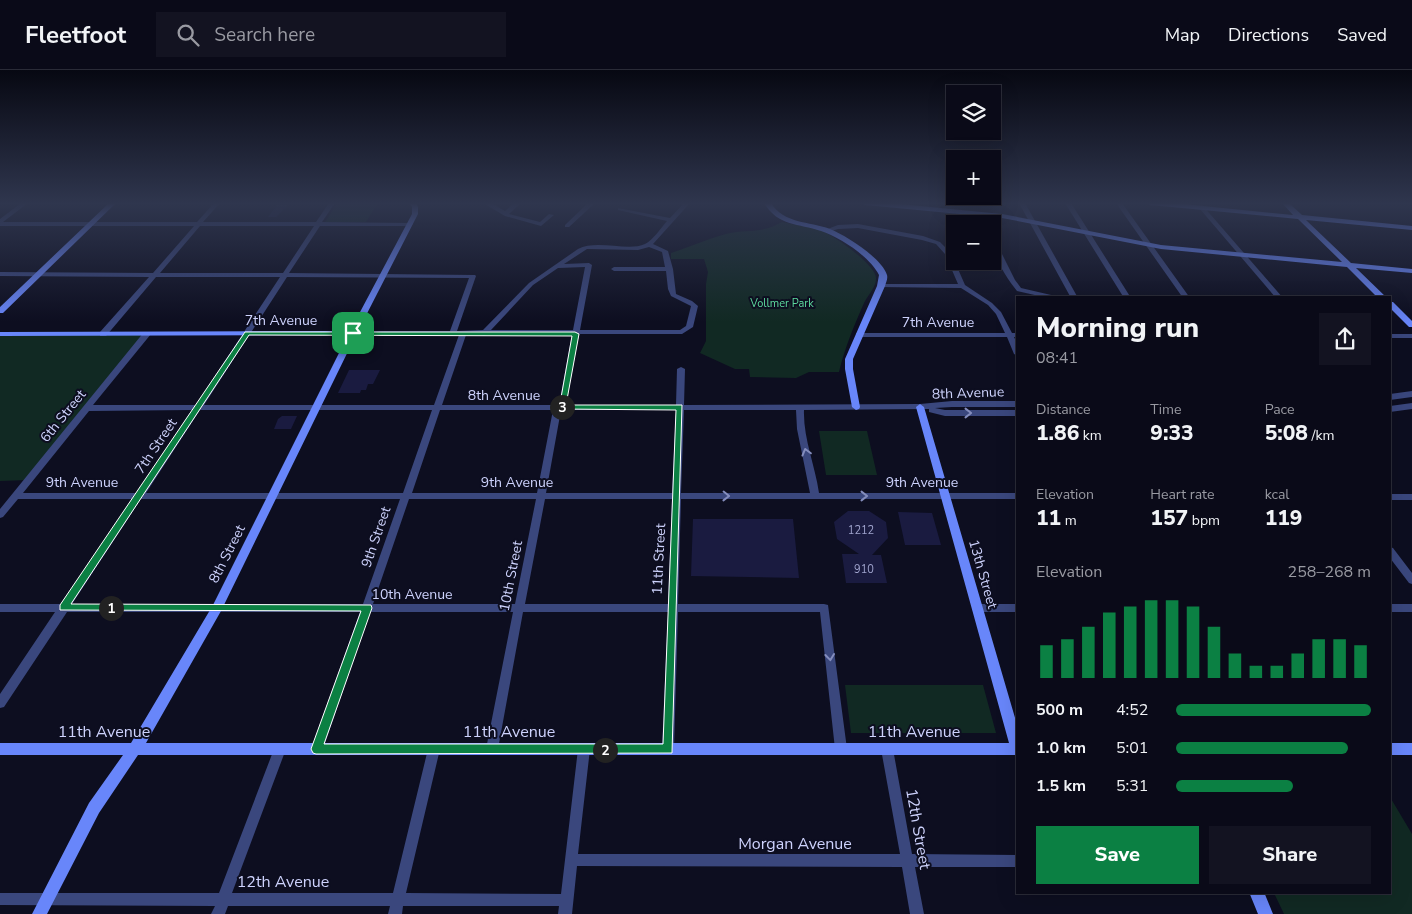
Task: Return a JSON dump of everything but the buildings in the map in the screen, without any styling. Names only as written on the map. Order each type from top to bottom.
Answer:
[{"type":"street","points":[[0,311],[73,242]]},
{"type":"street","points":[[102,334],[182,242]]},
{"type":"street","name":"7th Street","points":[[0,703],[198,408],[306,242]]},
{"type":"street","name":"8th Street","points":[[39,914],[94,808],[135,749],[218,608],[353,333],[400,242]]},
{"type":"street","points":[[649,246],[652,242]]},
{"type":"street","points":[[847,242],[880,270],[884,277],[859,335],[849,365],[856,407]]},
{"type":"street","points":[[936,242],[947,251],[962,286],[996,309],[1013,335]]},
{"type":"street","points":[[1044,242],[1074,296]]},
{"type":"street","points":[[1092,242],[1127,296]]},
{"type":"street","points":[[1134,242],[1412,272]]},
{"type":"street","points":[[1146,242],[1186,296]]},
{"type":"street","points":[[1231,242],[1278,296]]},
{"type":"street","points":[[1325,242],[1381,296]]},
{"type":"street","points":[[484,334],[525,290],[556,266],[586,247],[638,248],[649,246],[665,251],[670,269],[614,269]]},
{"type":"street","points":[[1001,258],[1012,280],[1020,290],[1051,296]]},
{"type":"street","name":"10th Street","points":[[492,749],[590,265],[556,266]]},
{"type":"street","name":"7th Avenue","points":[[0,334],[575,334],[682,332],[689,327],[695,306],[670,292],[670,269]]},
{"type":"street","points":[[0,274],[473,276],[452,334]]},
{"type":"street","points":[[881,286],[962,286]]},
{"type":"street","points":[[1391,305],[1412,325]]},
{"type":"street","name":"6th Street","points":[[0,515],[147,334]]},
{"type":"street","name":"9th Street","points":[[316,749],[368,608],[463,334]]},
{"type":"street","name":"7th Avenue","points":[[859,335],[1013,335]]},
{"type":"street","points":[[1391,336],[1412,336]]},
{"type":"street","name":"11th Street","points":[[668,750],[681,369]]},
{"type":"street","points":[[1391,397],[1412,394]]},
{"type":"street","name":"8th Avenue","points":[[87,408],[920,407],[952,404],[1016,404]]},
{"type":"street","points":[[1391,410],[1412,406]]},
{"type":"street","points":[[800,407],[799,415],[815,496]]},
{"type":"street","name":"8th Avenue","points":[[920,407],[945,412],[1016,413]]},
{"type":"street","name":"13th Street","points":[[920,407],[1016,746]]},
{"type":"street","name":"9th Avenue","points":[[17,496],[1016,496]]},
{"type":"street","points":[[1391,497],[1412,497]]},
{"type":"street","points":[[1391,552],[1412,580]]},
{"type":"street","name":"10th Avenue","points":[[0,608],[824,608],[841,750]]},
{"type":"street","points":[[977,608],[1016,608]]},
{"type":"street","points":[[1391,608],[1412,608]]},
{"type":"street","points":[[218,914],[280,749]]},
{"type":"street","points":[[394,914],[434,749]]},
{"type":"street","name":"11th Avenue","points":[[0,750],[1016,750]]},
{"type":"street","points":[[565,914],[584,750]]},
{"type":"street","name":"12th Street","points":[[887,750],[917,914]]},
{"type":"street","points":[[1391,750],[1412,750]]},
{"type":"street","name":"Morgan Avenue","points":[[572,860],[1016,861]]},
{"type":"street","points":[[1257,894],[1266,914]]},
{"type":"street","name":"12th Avenue","points":[[0,899],[566,900]]},
{"type":"green space","name":"Vollmer Park","points":[[701,242],[841,242],[870,266],[875,273],[876,279],[875,285],[864,303],[853,328],[839,372],[809,372],[796,378],[750,377],[749,369],[735,369],[700,353],[706,341],[706,284],[708,272],[704,259],[671,259],[671,253]]},
{"type":"green space","points":[[0,333],[147,334],[29,480],[0,481]]},
{"type":"green space","points":[[819,431],[867,431],[877,475],[826,475]]},
{"type":"green space","points":[[845,685],[983,685],[996,733],[851,733]]},
{"type":"green space","points":[[1391,799],[1412,834],[1412,914],[1284,914],[1274,894],[1391,894]]},
{"type":"route","points":[[247,333],[353,333],[575,334],[562,407],[680,407],[668,750],[316,749],[368,608],[64,608],[247,333]]}]
